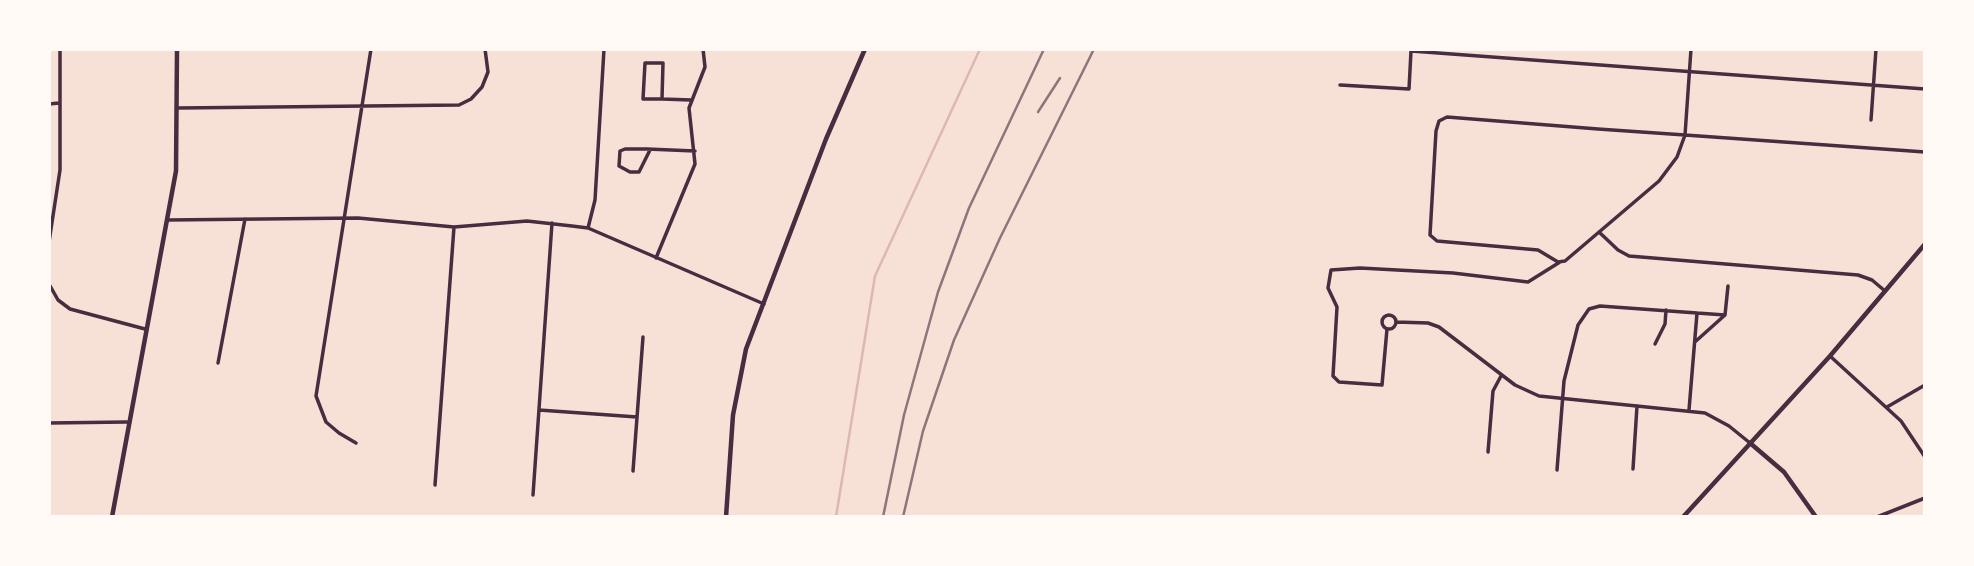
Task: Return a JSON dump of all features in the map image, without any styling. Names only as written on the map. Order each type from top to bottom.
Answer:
[{"type":"street","points":[[49,242],[60,170],[60,49]]},
{"type":"street","points":[[112,517],[127,422],[176,171],[177,49]]},
{"type":"street","points":[[356,443],[338,433],[326,422],[316,396],[371,49]]},
{"type":"street","points":[[178,108],[447,107],[463,103],[477,94],[485,82],[488,65],[485,49]]},
{"type":"street","points":[[588,228],[595,190],[604,49]]},
{"type":"street","points":[[656,258],[693,172],[695,152],[689,116],[691,100],[705,67],[703,49]]},
{"type":"street","points":[[726,517],[737,384],[826,139],[865,49]]},
{"type":"street","points":[[1387,329],[1382,386],[1339,382],[1333,376],[1337,307],[1328,288],[1331,270],[1440,272],[1528,282],[1599,232],[1664,175],[1677,157],[1685,135],[1691,49]]},
{"type":"street","points":[[1871,120],[1876,49]]},
{"type":"street","points":[[1340,85],[1409,89],[1412,50],[1925,89]]},
{"type":"street","points":[[662,99],[663,63],[645,63],[643,99],[691,100]]},
{"type":"street","points":[[49,104],[60,103]]},
{"type":"street","points":[[1560,262],[1538,250],[1437,241],[1430,235],[1436,131],[1441,120],[1447,117],[1925,152]]},
{"type":"street","points":[[650,150],[639,172],[630,172],[619,166],[620,151],[650,150],[695,152]]},
{"type":"street","points":[[49,209],[55,209]]},
{"type":"street","points":[[218,363],[245,219]]},
{"type":"street","points":[[166,220],[380,219],[454,227],[510,221],[588,228],[764,304]]},
{"type":"street","points":[[533,495],[552,223]]},
{"type":"street","points":[[435,485],[454,227]]},
{"type":"street","points":[[1599,232],[1618,250],[1629,256],[1858,275],[1872,280],[1885,291]]},
{"type":"street","points":[[1684,517],[1830,356],[1925,244]]},
{"type":"street","points":[[49,284],[58,300],[70,309],[145,329]]},
{"type":"street","points":[[1695,343],[1725,315],[1728,286]]},
{"type":"street","points":[[1557,470],[1562,400],[1578,325],[1585,312],[1600,306],[1725,315]]},
{"type":"street","points":[[1655,344],[1665,324],[1666,310]]},
{"type":"street","points":[[1689,410],[1698,313]]},
{"type":"street","points":[[1392,315],[1396,321],[1394,328],[1387,329],[1382,324],[1384,316],[1392,315]]},
{"type":"street","points":[[1396,321],[1428,323],[1453,337],[1469,353],[1525,391],[1562,400],[1689,410],[1719,419],[1784,472],[1816,517]]},
{"type":"street","points":[[633,471],[643,337]]},
{"type":"street","points":[[1830,356],[1901,421],[1925,457]]},
{"type":"street","points":[[1488,452],[1493,391],[1501,376]]},
{"type":"street","points":[[1886,407],[1925,385]]},
{"type":"street","points":[[1633,469],[1637,406]]},
{"type":"street","points":[[539,410],[638,417]]},
{"type":"street","points":[[49,423],[127,422]]},
{"type":"street","points":[[1877,517],[1925,498]]},
{"type":"waterway","points":[[836,517],[875,276],[980,49]]},
{"type":"railway","points":[[883,517],[904,415],[938,292],[969,208],[1044,49]]},
{"type":"railway","points":[[903,517],[923,431],[954,340],[1000,238],[1094,49]]},
{"type":"railway","points":[[1038,112],[1060,78]]}]
